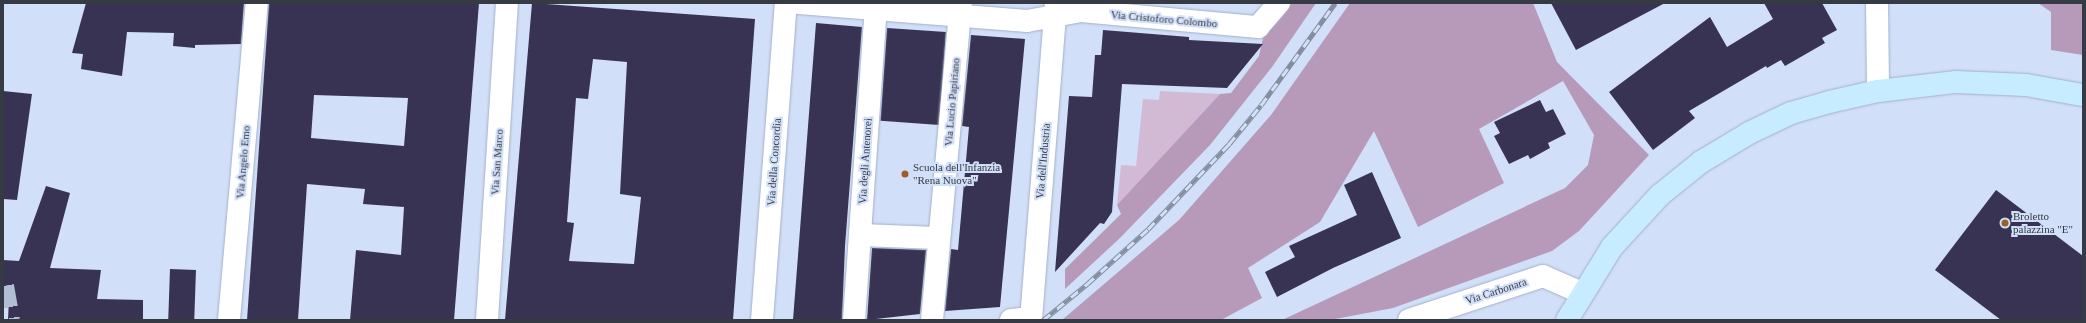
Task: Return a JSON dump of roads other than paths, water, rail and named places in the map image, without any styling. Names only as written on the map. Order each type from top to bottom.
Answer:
[{"type":"main road","points":[[1567,320],[1582,293],[1612,247],[1634,221],[1660,195],[1701,162],[1749,132],[1791,113],[1878,91],[1956,82],[2026,85],[2083,95]]},
{"type":"street","name":"Via Angelo Emo","points":[[229,320],[258,3]]},
{"type":"street","name":"Via San Marco","points":[[487,320],[507,3]]},
{"type":"street","name":"Via della Concordia","points":[[762,320],[786,3]]},
{"type":"street","name":"Via Cristoforo Colombo","points":[[799,3],[960,8],[1027,21],[1055,9],[1258,27],[1279,3]]},
{"type":"street","points":[[1877,3],[1878,91]]},
{"type":"street","name":"Via degli Antenorei","points":[[854,320],[876,6]]},
{"type":"street","name":"Via Lucio Papiriano","points":[[932,320],[960,8]]},
{"type":"street","name":"Via dell'Industria","points":[[1025,319],[1055,9]]},
{"type":"street","points":[[860,235],[939,238]]},
{"type":"street","name":"Via Carbonara","points":[[1409,320],[1543,276],[1582,293]]},
{"type":"street","points":[[1459,320],[1482,296]]},
{"type":"tunnel","points":[[3,286],[9,320]]},
{"type":"railway","points":[[1043,320],[1087,284],[1148,229],[1229,144],[1261,105],[1335,3]]},
{"type":"place","name":"Scuola dell'Infanzia \"Rena Nuova\"","points":[[905,174]]},
{"type":"place","name":"Broletto palazzina \"E\"","points":[[2005,223]]}]
